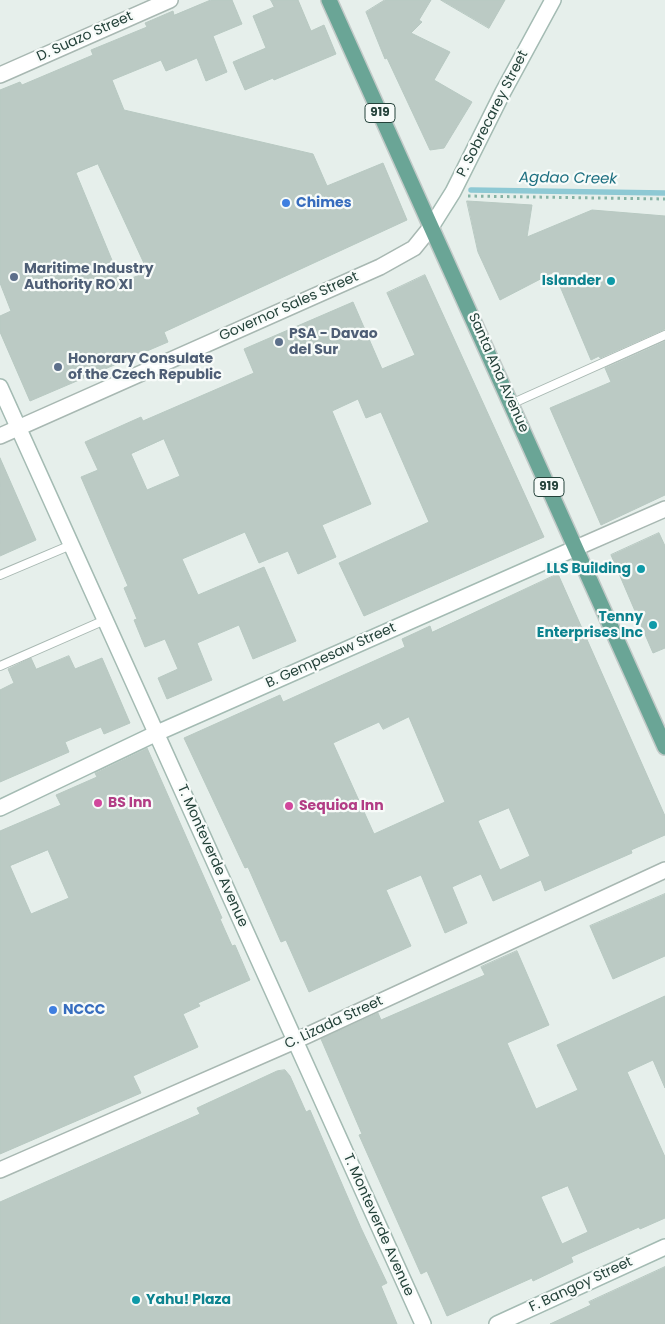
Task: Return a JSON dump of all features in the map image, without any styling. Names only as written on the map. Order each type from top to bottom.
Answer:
[{"type":"main road","name":"Santa Ana Avenue","points":[[328,0],[665,747]]},
{"type":"street","name":"D. Suazo Street","points":[[0,74],[170,0]]},
{"type":"street","name":"P. Sobrecarey Street","points":[[431,227],[453,192],[503,92],[553,0]]},
{"type":"street","name":"Governor Sales Street","points":[[0,436],[380,267],[414,248],[431,227]]},
{"type":"street","name":"T. Monteverde Avenue","points":[[0,387],[423,1324]]},
{"type":"street","name":"B. Gempesaw Street","points":[[0,808],[157,733],[665,509]]},
{"type":"street","name":"C. Lizada Street","points":[[0,1170],[295,1041],[665,870]]},
{"type":"street","name":"F. Bangoy Street","points":[[497,1324],[665,1247]]},
{"type":"lane","points":[[511,404],[665,335]]},
{"type":"lane","points":[[0,574],[71,545]]},
{"type":"lane","points":[[0,666],[105,620]]},
{"type":"path","points":[[453,192],[473,197],[665,199]]},
{"type":"building","points":[[211,0],[232,0],[242,24],[213,36],[227,72],[206,81],[197,58],[166,71],[161,60],[112,80],[124,110],[313,154],[327,186],[383,163],[407,220],[164,332],[168,342],[30,401],[0,332],[0,316],[11,311],[0,283],[0,90],[20,82],[22,85],[93,55],[91,50],[147,27],[145,23],[173,11],[174,15]],"holes":[[[98,164],[148,272],[121,282],[76,173]]]},
{"type":"building","points":[[271,0],[298,0],[311,31],[324,25],[336,54],[245,90],[233,62],[266,48],[253,16],[274,7]]},
{"type":"building","points":[[385,0],[431,0],[419,20],[422,22],[411,33],[450,52],[434,80],[472,102],[444,148],[430,150],[387,58],[385,59],[366,12]]},
{"type":"building","points":[[441,0],[505,0],[489,28]]},
{"type":"building","name":"Islander","points":[[467,201],[532,205],[527,237],[592,210],[665,216],[665,329],[600,358],[599,356],[591,360],[554,272],[500,300],[478,252]]},
{"type":"building","points":[[425,275],[544,537],[364,616],[339,563],[429,522],[381,412],[366,418],[358,399],[332,411],[371,504],[322,525],[336,557],[298,574],[288,551],[259,563],[245,532],[182,559],[198,595],[264,567],[296,641],[253,659],[239,625],[197,643],[212,680],[167,699],[158,678],[178,669],[165,639],[145,647],[134,620],[137,619],[124,588],[128,586],[81,477],[98,470],[85,442],[141,417],[143,421],[254,373],[244,349],[353,302],[382,369],[415,355],[387,293]],"holes":[[[164,439],[180,476],[147,490],[131,454]]]},
{"type":"building","points":[[665,341],[665,495],[601,525],[550,408],[611,382],[605,368]]},
{"type":"building","points":[[0,458],[36,540],[0,556]]},
{"type":"building","name":"LLS Building","points":[[659,533],[665,546],[665,648],[653,653],[611,555]]},
{"type":"building","points":[[558,574],[665,816],[665,835],[631,850],[632,853],[545,891],[541,880],[493,901],[481,874],[452,887],[467,923],[445,933],[421,875],[386,890],[411,946],[309,992],[286,940],[281,942],[248,867],[245,868],[184,738],[280,695],[283,702],[405,647],[402,639],[430,626],[432,632]],"holes":[[[409,717],[445,802],[374,834],[333,743],[379,722],[383,729]],[[509,808],[530,856],[500,870],[478,821]]]},
{"type":"building","points":[[69,656],[75,669],[102,658],[130,723],[104,734],[101,727],[65,742],[69,752],[0,782],[0,690],[14,683],[8,669],[31,658],[36,669]]},
{"type":"building","points":[[147,748],[222,918],[220,919],[232,946],[235,945],[250,980],[198,1003],[200,1006],[183,1014],[198,1047],[133,1076],[141,1093],[0,1154],[0,831],[61,805],[56,795],[97,777],[95,773]],"holes":[[[48,850],[69,898],[31,914],[10,866]]]},
{"type":"building","points":[[665,894],[665,956],[613,979],[590,926]]},
{"type":"building","points":[[517,951],[549,1025],[507,1043],[536,1109],[578,1090],[557,1045],[665,996],[665,1088],[653,1060],[627,1072],[665,1157],[665,1218],[640,1229],[639,1227],[571,1257],[573,1262],[533,1281],[532,1278],[447,1316],[427,1271],[421,1274],[359,1135],[362,1134],[321,1039],[378,1013],[381,1020],[485,975],[481,967]],"holes":[[[568,1186],[588,1232],[562,1244],[541,1197]]]},
{"type":"building","points":[[285,1070],[290,1076],[306,1112],[310,1110],[387,1283],[381,1286],[397,1324],[0,1324],[0,1202],[200,1114],[197,1108],[277,1071]]},
{"type":"building","points":[[665,1267],[665,1324],[550,1324],[591,1305],[589,1302]]},
{"type":"waterway","name":"Agdao Creek","points":[[471,190],[665,193]]},
{"type":"place","name":"Chimes","points":[[286,203]]},
{"type":"place","name":"Maritime Industry Authority RO XI","points":[[14,277]]},
{"type":"place","name":"Islander","points":[[611,281]]},
{"type":"place","name":"PSA - Davao del Sur","points":[[279,342]]},
{"type":"place","name":"Honorary Consulate of the Czech Republic","points":[[58,367]]},
{"type":"place","name":"LLS Building","points":[[641,569]]},
{"type":"place","name":"Tenny Enterprises Inc","points":[[653,625]]},
{"type":"place","name":"BS Inn","points":[[98,803]]},
{"type":"place","name":"Sequioa Inn","points":[[289,806]]},
{"type":"place","name":"NCCC","points":[[53,1010]]},
{"type":"place","name":"Yahu! Plaza","points":[[136,1300]]}]
